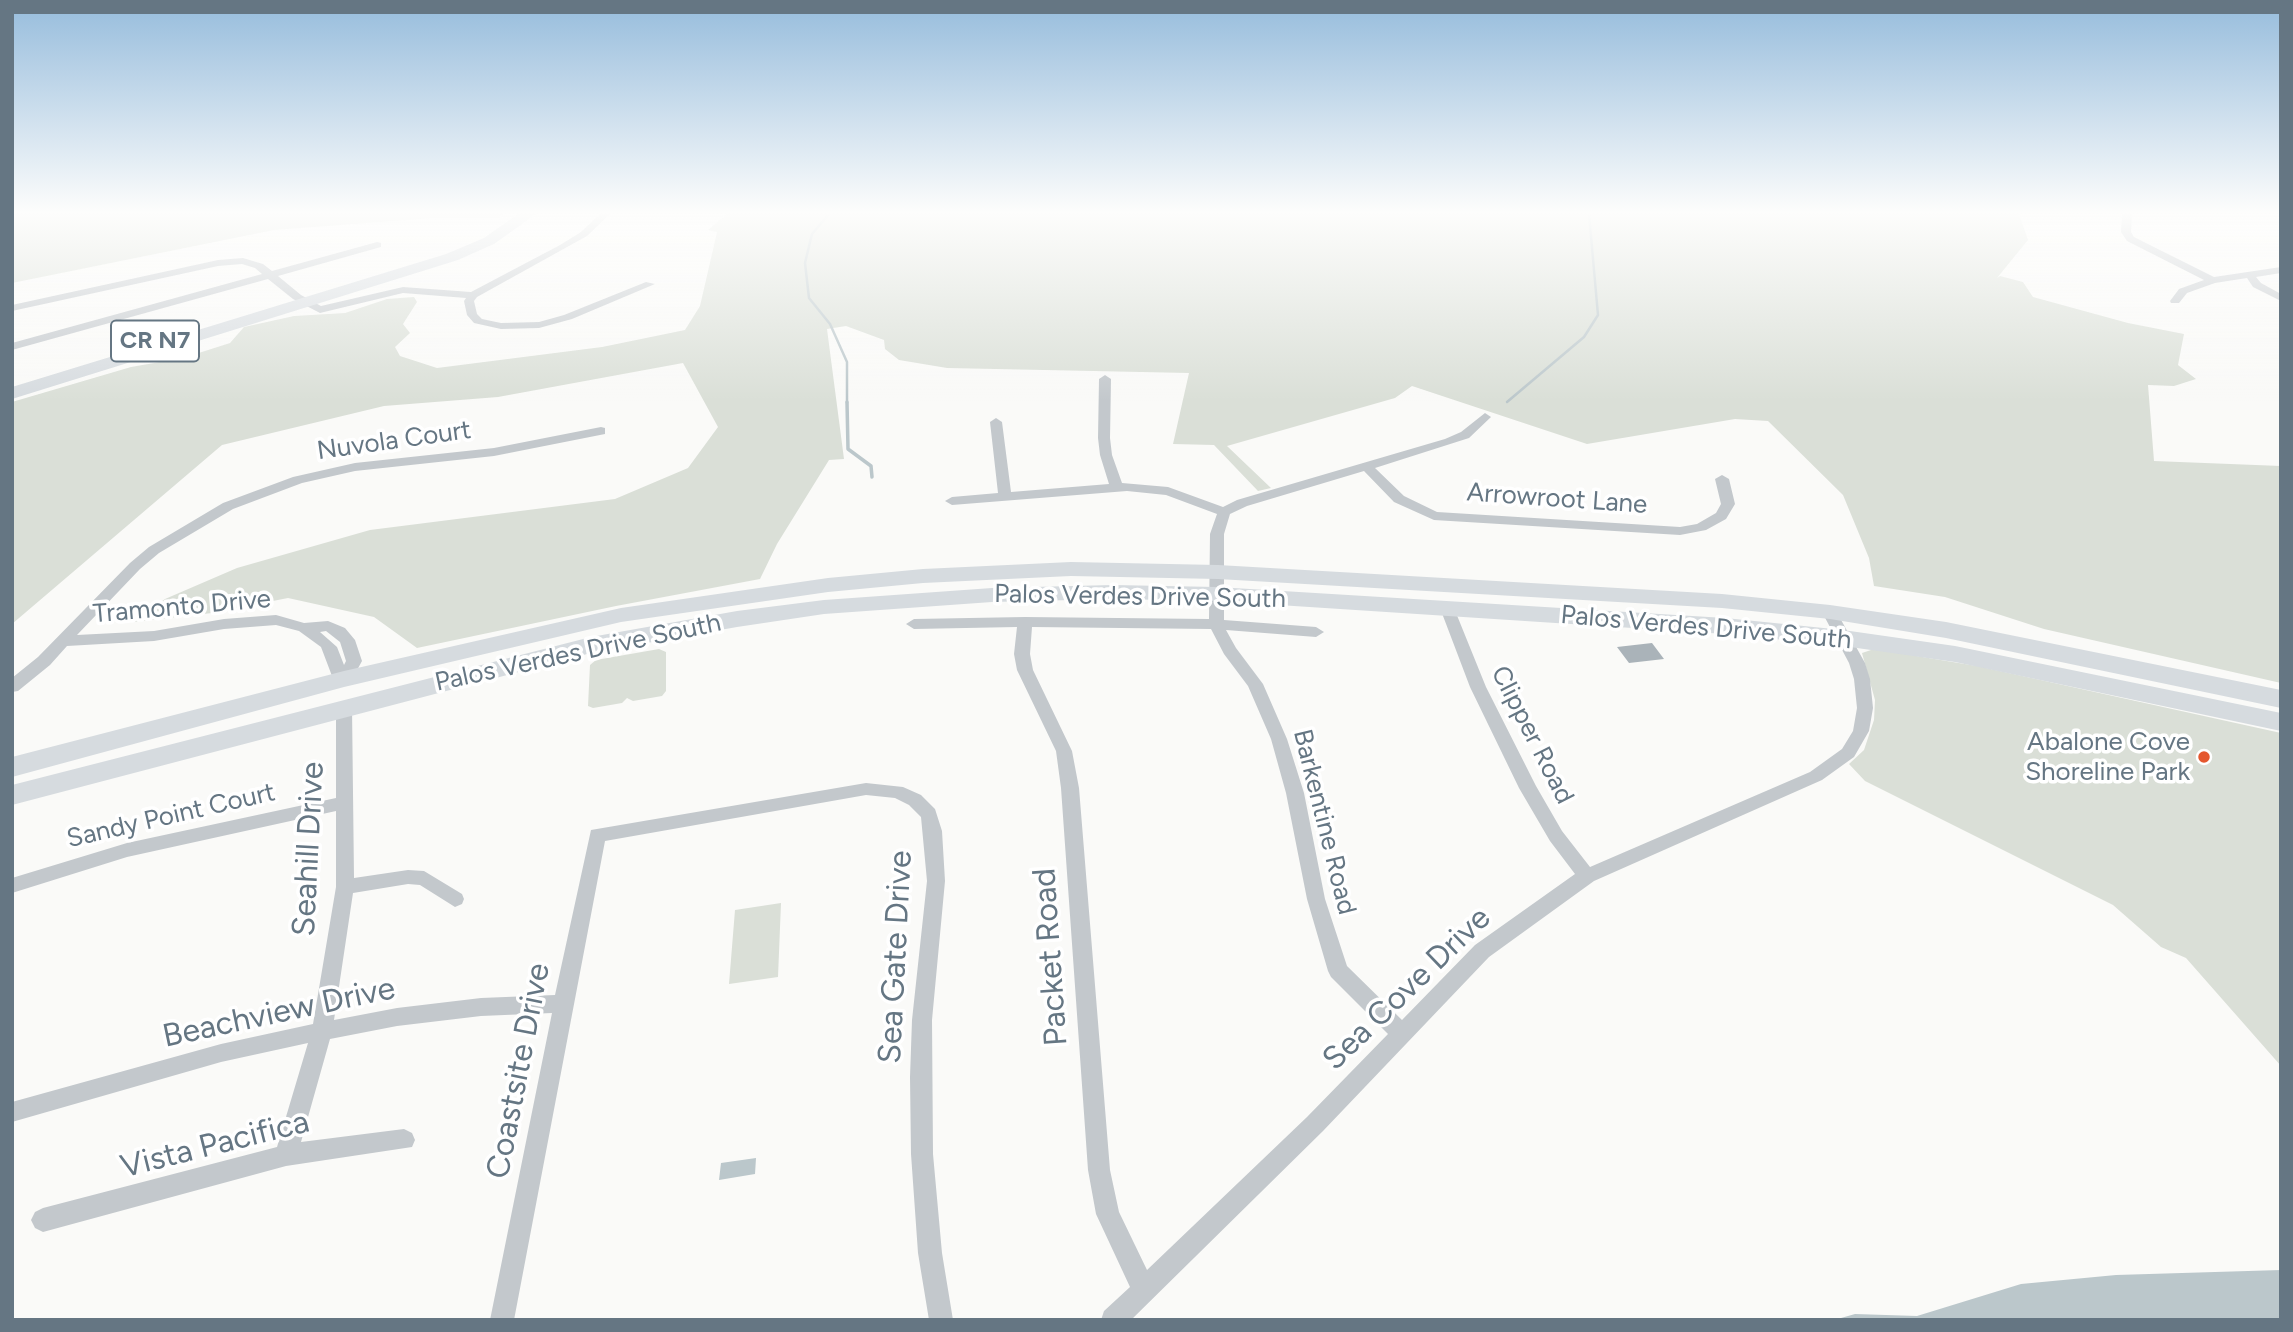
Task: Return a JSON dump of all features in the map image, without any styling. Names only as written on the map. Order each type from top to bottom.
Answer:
[{"type":"main road","name":"CR N7","points":[[12,393],[371,276]]},
{"type":"main road","name":"CR N7","points":[[12,385],[385,276]]},
{"type":"main road","name":"Palos Verdes Drive South","points":[[12,767],[344,679],[621,615],[778,591],[923,576],[1058,570],[1218,583],[1447,608],[1725,626],[1843,638],[1955,654],[2281,722]]},
{"type":"main road","name":"Palos Verdes Drive South","points":[[12,795],[539,657],[680,629],[824,607],[911,600],[1102,593],[1218,583],[1722,601],[1830,612],[1946,631],[2281,699]]},
{"type":"main road","points":[[680,629],[680,620],[692,609],[778,591]]},
{"type":"main road","points":[[344,679],[344,707]]},
{"type":"street","points":[[12,308],[158,276]]},
{"type":"street","points":[[12,347],[265,276]]},
{"type":"street","points":[[270,276],[315,308],[330,309],[403,290],[473,295],[509,276]]},
{"type":"street","points":[[2205,276],[2213,280]]},
{"type":"street","points":[[2175,301],[2183,291],[2213,280],[2241,276]]},
{"type":"street","points":[[2251,276],[2257,285],[2281,298]]},
{"type":"street","points":[[473,295],[469,307],[478,321],[519,327],[555,321],[650,284]]},
{"type":"street","points":[[1105,379],[1104,438],[1106,455],[1117,488]]},
{"type":"street","points":[[952,501],[1117,488],[1168,491],[1224,512],[1257,496],[1449,442],[1465,435],[1485,417]]},
{"type":"street","points":[[996,422],[1004,497]]},
{"type":"street","name":"Nuvola Court","points":[[12,687],[44,661],[135,566],[154,550],[200,521],[272,488],[355,467],[494,452],[601,431]]},
{"type":"street","name":"Arrowroot Lane","points":[[1366,466],[1399,499],[1434,516],[1680,531],[1701,527],[1721,516],[1728,504],[1722,479]]},
{"type":"street","points":[[1216,624],[1217,534],[1224,512]]},
{"type":"street","name":"Clipper Road","points":[[1447,608],[1478,687],[1528,788],[1556,836],[1587,876]]},
{"type":"street","name":"Sea Cove Drive","points":[[1113,1320],[1315,1124],[1482,951],[1587,876],[1816,776],[1848,753],[1861,731],[1865,708],[1863,679],[1830,612]]},
{"type":"street","name":"Tramonto Drive","points":[[64,641],[154,636],[224,624],[276,620],[304,628],[326,643],[332,651],[338,672],[344,679]]},
{"type":"street","name":"Packet Road","points":[[1025,622],[1022,654],[1026,670],[1064,751],[1070,788],[1099,1170],[1108,1214],[1143,1289]]},
{"type":"street","name":"Palos Verdes Drive South","points":[[914,624],[1216,624],[1316,632]]},
{"type":"street","name":"Barkentine Road","points":[[1216,624],[1229,650],[1255,684],[1279,739],[1295,793],[1316,899],[1338,971],[1402,1034]]},
{"type":"street","name":"Seahill Drive","points":[[286,1155],[322,1031],[345,887],[344,707]]},
{"type":"street","name":"Sea Gate Drive","points":[[597,835],[866,789],[897,792],[915,800],[929,814],[933,831],[936,881],[922,1020],[922,1154],[930,1254],[941,1320]]},
{"type":"street","name":"Sandy Point Court","points":[[12,886],[127,850],[343,803]]},
{"type":"street","name":"Coastsite Drive","points":[[502,1320],[597,835]]},
{"type":"street","points":[[345,887],[408,877],[424,878],[455,899]]},
{"type":"street","name":"Beachview Drive","points":[[12,1112],[221,1053],[322,1031],[397,1017],[481,1007],[564,1004]]},
{"type":"street","name":"Vista Pacifica","points":[[43,1220],[286,1155],[404,1140]]},
{"type":"shaded area","points":[[12,276],[46,276],[12,283]]},
{"type":"shaded area","points":[[707,276],[2001,276],[2023,282],[2033,297],[2128,323],[2184,334],[2178,365],[2196,379],[2174,386],[2148,385],[2154,461],[2281,466],[2281,683],[2044,629],[1945,597],[1874,586],[1869,558],[1843,495],[1768,421],[1735,419],[1587,444],[1412,386],[1395,398],[1227,446],[1271,488],[1258,491],[1214,445],[1173,444],[1189,373],[947,368],[899,360],[885,349],[884,340],[846,326],[827,329],[844,459],[829,460],[777,544],[760,579],[417,648],[374,617],[288,598],[212,613],[134,622],[165,599],[237,568],[370,530],[615,499],[688,468],[718,427],[683,363],[498,397],[384,406],[222,445],[12,624],[12,402],[131,367],[183,358],[230,343],[244,327],[294,316],[345,313],[387,299],[414,297],[417,302],[403,324],[410,333],[395,347],[400,356],[437,368],[602,347],[685,330],[700,306]]},
{"type":"shaded area","points":[[659,649],[666,652],[666,691],[662,696],[633,701],[627,698],[622,703],[593,708],[588,706],[590,665],[596,660]]},
{"type":"shaded area","points":[[1874,649],[1977,666],[2281,733],[2281,1066],[2186,958],[2161,947],[2113,905],[1865,781],[1849,764],[1864,750],[1874,720],[1875,700],[1862,653]]},
{"type":"shaded area","points":[[781,903],[778,977],[729,984],[735,910]]},
{"type":"shaded area","points":[[756,1158],[755,1174],[719,1180],[721,1163]]},
{"type":"shaded area","points":[[2281,1270],[2281,1320],[1834,1320],[1855,1314],[1917,1316],[2021,1284],[2116,1275]]},
{"type":"building","points":[[1652,643],[1664,659],[1629,663],[1617,647]]},
{"type":"waterway","points":[[807,276],[809,298],[830,324],[847,362],[847,402]]},
{"type":"waterway","points":[[1507,402],[1584,337],[1598,315],[1595,276]]},
{"type":"waterway","points":[[847,402],[848,449],[871,466],[872,477]]},
{"type":"place","name":"Abalone Cove Shoreline Park","points":[[2204,757]]}]
